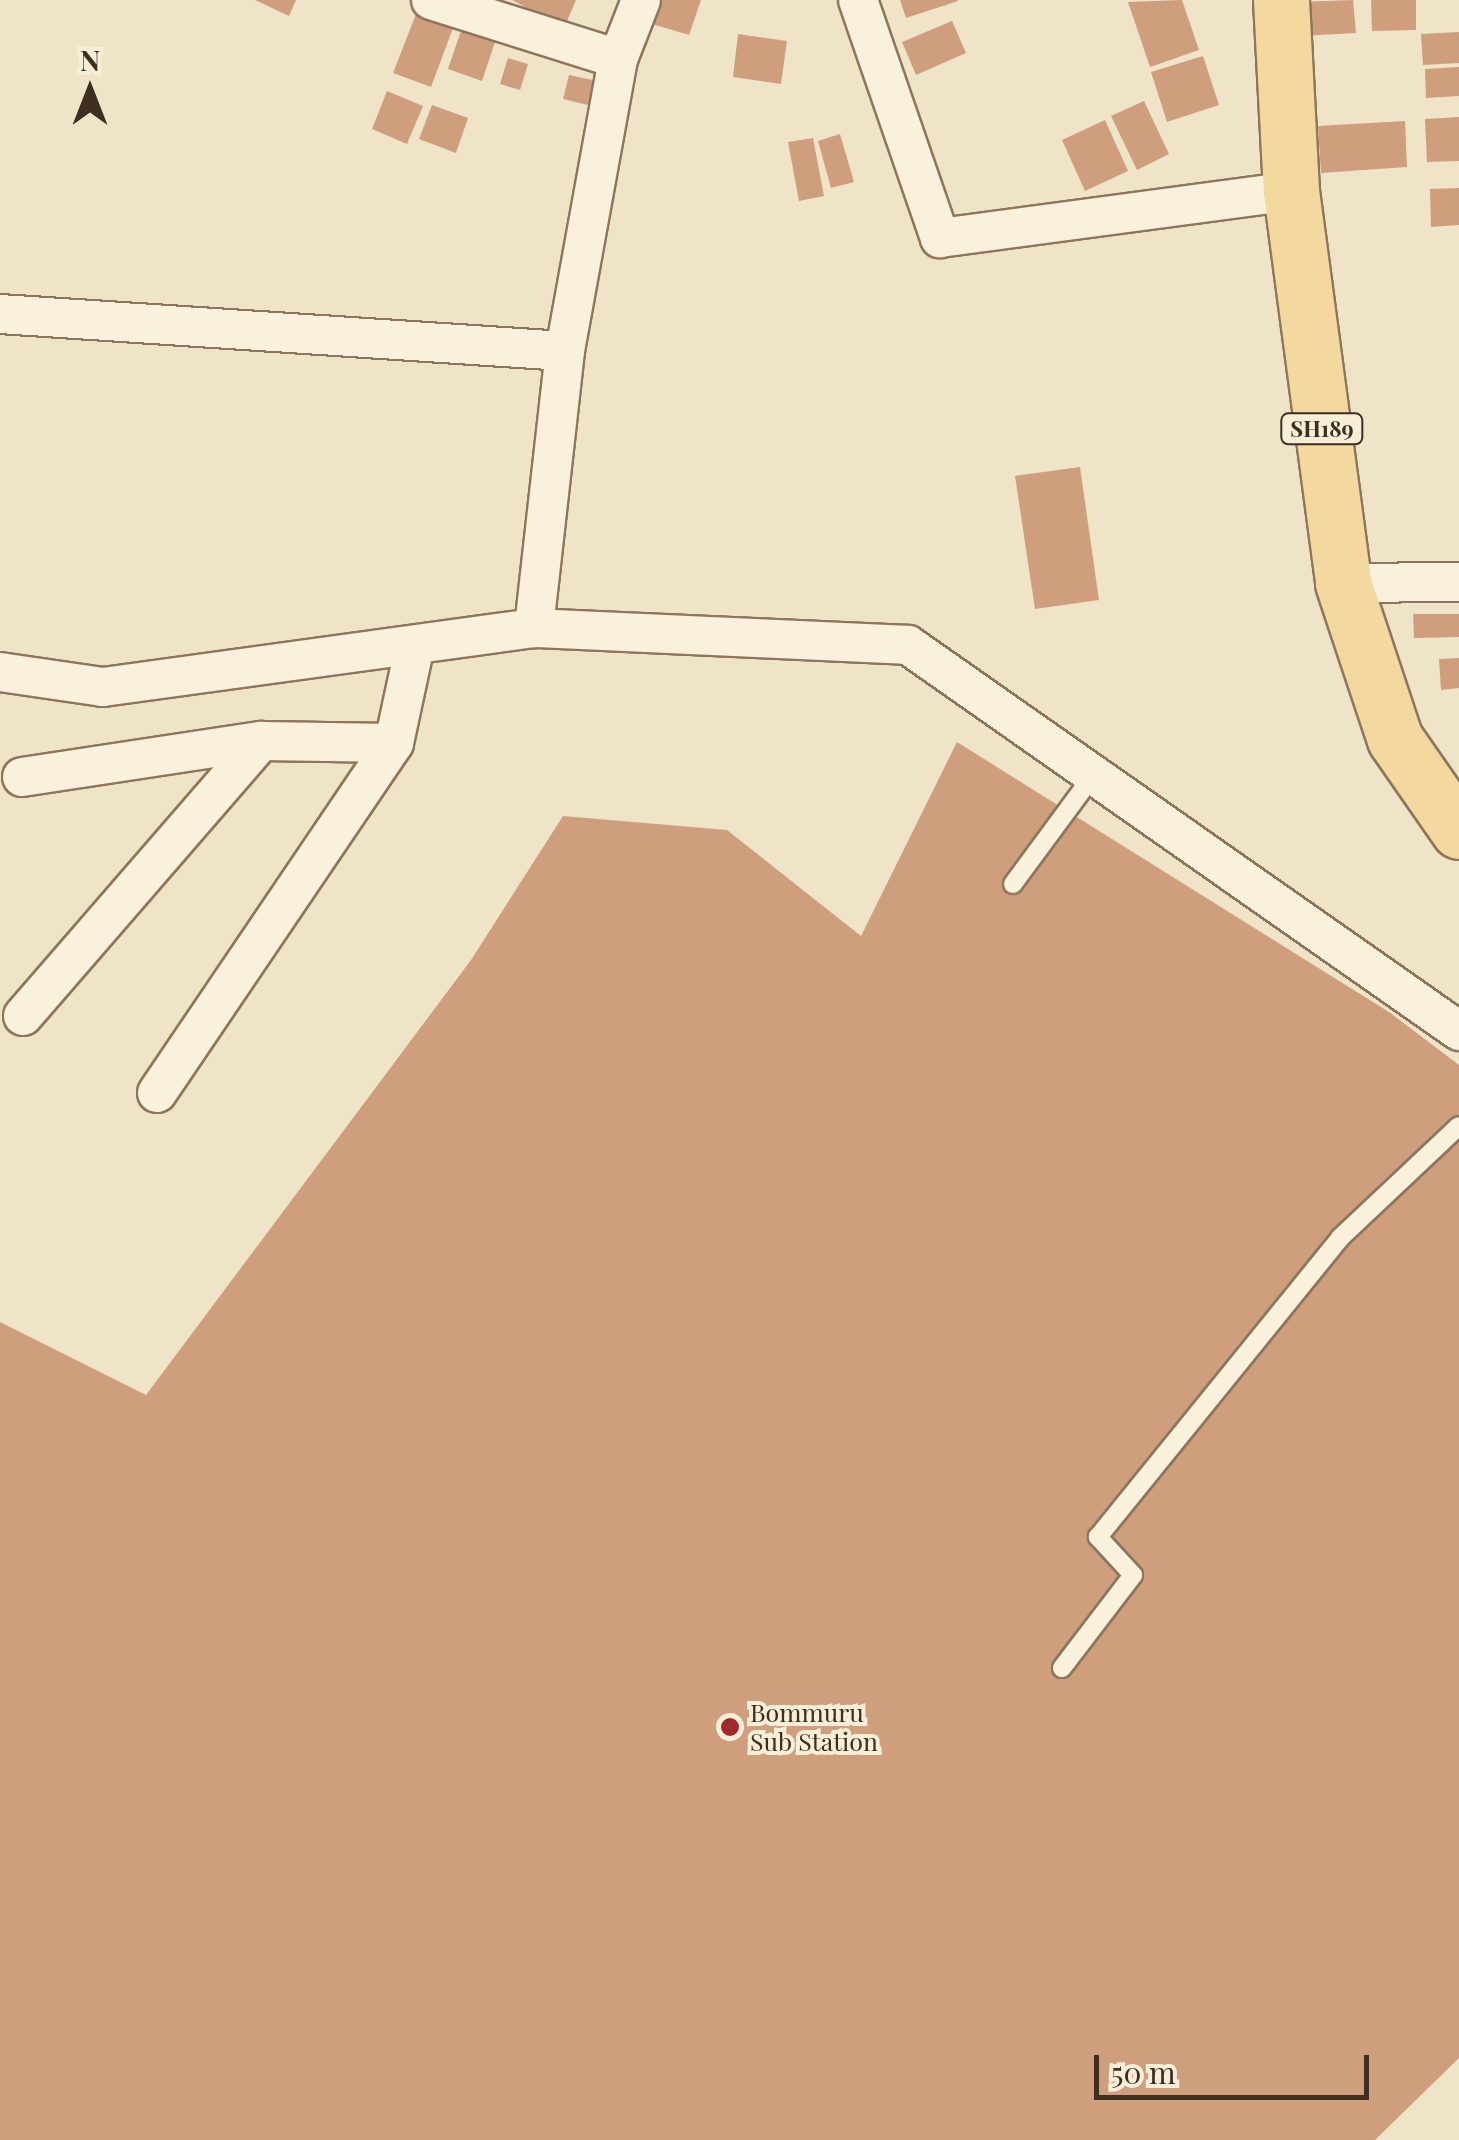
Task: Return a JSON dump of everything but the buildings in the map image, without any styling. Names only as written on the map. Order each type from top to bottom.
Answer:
[{"type":"main road","name":"SH189","points":[[1281,0],[1291,192],[1343,583],[1394,739],[1459,831]]},
{"type":"street","points":[[430,0],[618,59]]},
{"type":"street","points":[[534,628],[565,352],[618,59],[642,0]]},
{"type":"street","points":[[858,0],[940,238],[1291,192]]},
{"type":"street","points":[[0,314],[565,352]]},
{"type":"street","points":[[1343,583],[1459,582]]},
{"type":"street","points":[[0,672],[103,686],[534,628],[908,645],[1459,1031]]},
{"type":"street","points":[[157,1093],[394,743],[415,645]]},
{"type":"street","points":[[22,777],[261,741],[394,743]]},
{"type":"street","points":[[23,1016],[261,741]]},
{"type":"lane","points":[[1013,884],[1094,773]]},
{"type":"lane","points":[[1062,1668],[1133,1575],[1098,1537],[1340,1238],[1459,1126]]},
{"type":"place","name":"Bommuru Sub Station","points":[[730,1727]]}]
